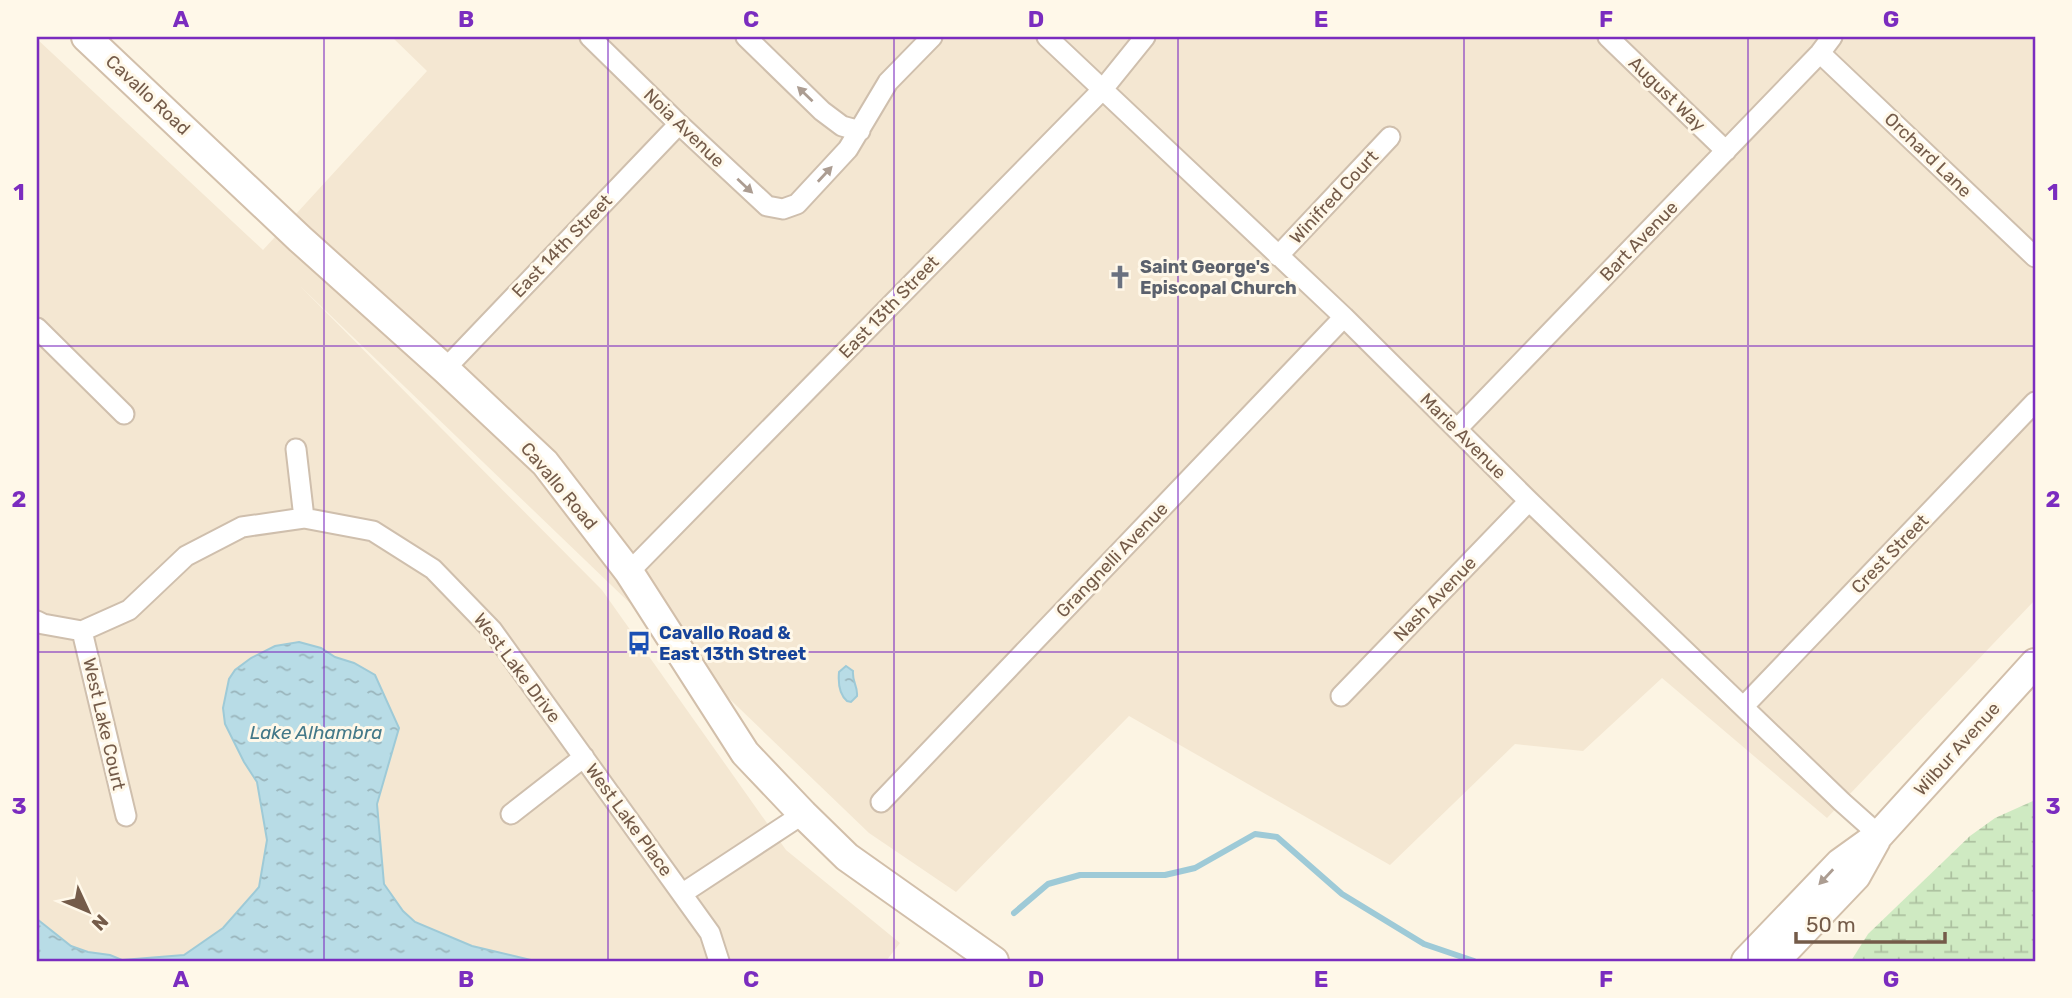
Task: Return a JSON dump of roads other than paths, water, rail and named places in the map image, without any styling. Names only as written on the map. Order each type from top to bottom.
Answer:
[{"type":"street","name":"Cavallo Road","points":[[86,37],[300,239],[445,369],[544,463],[629,572],[745,753],[803,814],[847,857],[994,961]]},
{"type":"street","name":"Noia Avenue","points":[[590,37],[678,124],[767,206],[783,209],[797,204],[848,149],[860,131]]},
{"type":"street","points":[[746,37],[822,111],[842,126],[860,131],[888,82],[932,37]]},
{"type":"street","name":"Marie Avenue","points":[[1047,37],[1343,317],[1529,501],[1879,835]]},
{"type":"street","name":"East 13th Street","points":[[629,572],[1102,89],[1145,37]]},
{"type":"street","name":"August Way","points":[[1608,37],[1726,150]]},
{"type":"street","name":"Bart Avenue","points":[[1457,429],[1820,53],[1832,37]]},
{"type":"street","name":"Orchard Lane","points":[[1820,53],[2035,257]]},
{"type":"street","name":"East 14th Street","points":[[445,369],[678,124]]},
{"type":"street","name":"Winifred Court","points":[[1279,256],[1390,137]]},
{"type":"street","name":"Grangnelli Avenue","points":[[881,802],[1343,317]]},
{"type":"street","points":[[37,328],[124,414]]},
{"type":"street","name":"Crest Street","points":[[1744,706],[2035,402]]},
{"type":"street","points":[[296,449],[304,518]]},
{"type":"street","name":"Nash Avenue","points":[[1341,696],[1529,501]]},
{"type":"street","name":"West Lake Drive","points":[[82,631],[129,610],[186,556],[242,527],[304,518],[373,531],[433,569],[492,630],[584,757]]},
{"type":"street","points":[[37,621],[82,631]]},
{"type":"street","name":"West Lake Court","points":[[82,631],[126,816]]},
{"type":"street","name":"Wilbur Avenue","points":[[1746,961],[1840,863],[1879,835],[2035,663]]},
{"type":"street","name":"West Lake Place","points":[[512,814],[584,757],[710,933],[719,961]]},
{"type":"street","points":[[683,893],[803,814]]},
{"type":"street","name":"Wilbur Avenue","points":[[1775,961],[1856,876],[1879,835]]},
{"type":"water","name":"Lake Alhambra","points":[[299,642],[321,648],[375,675],[399,728],[377,804],[384,884],[403,911],[415,922],[472,946],[535,961],[37,961],[37,919],[71,946],[88,952],[110,955],[122,960],[184,955],[223,928],[259,887],[267,840],[257,782],[225,724],[223,708],[229,679],[235,670],[275,646]]},
{"type":"water","points":[[846,666],[853,671],[857,689],[857,696],[851,702],[844,698],[839,684],[839,672]]},
{"type":"waterway","points":[[1014,913],[1048,884],[1080,875],[1165,875],[1195,868],[1255,834],[1277,837],[1342,894],[1424,944],[1474,961]]},
{"type":"place","name":"Saint George's Episcopal Church","points":[[1120,277]]},
{"type":"place","name":"Cavallo Road & East 13th Street","points":[[639,643]]}]
